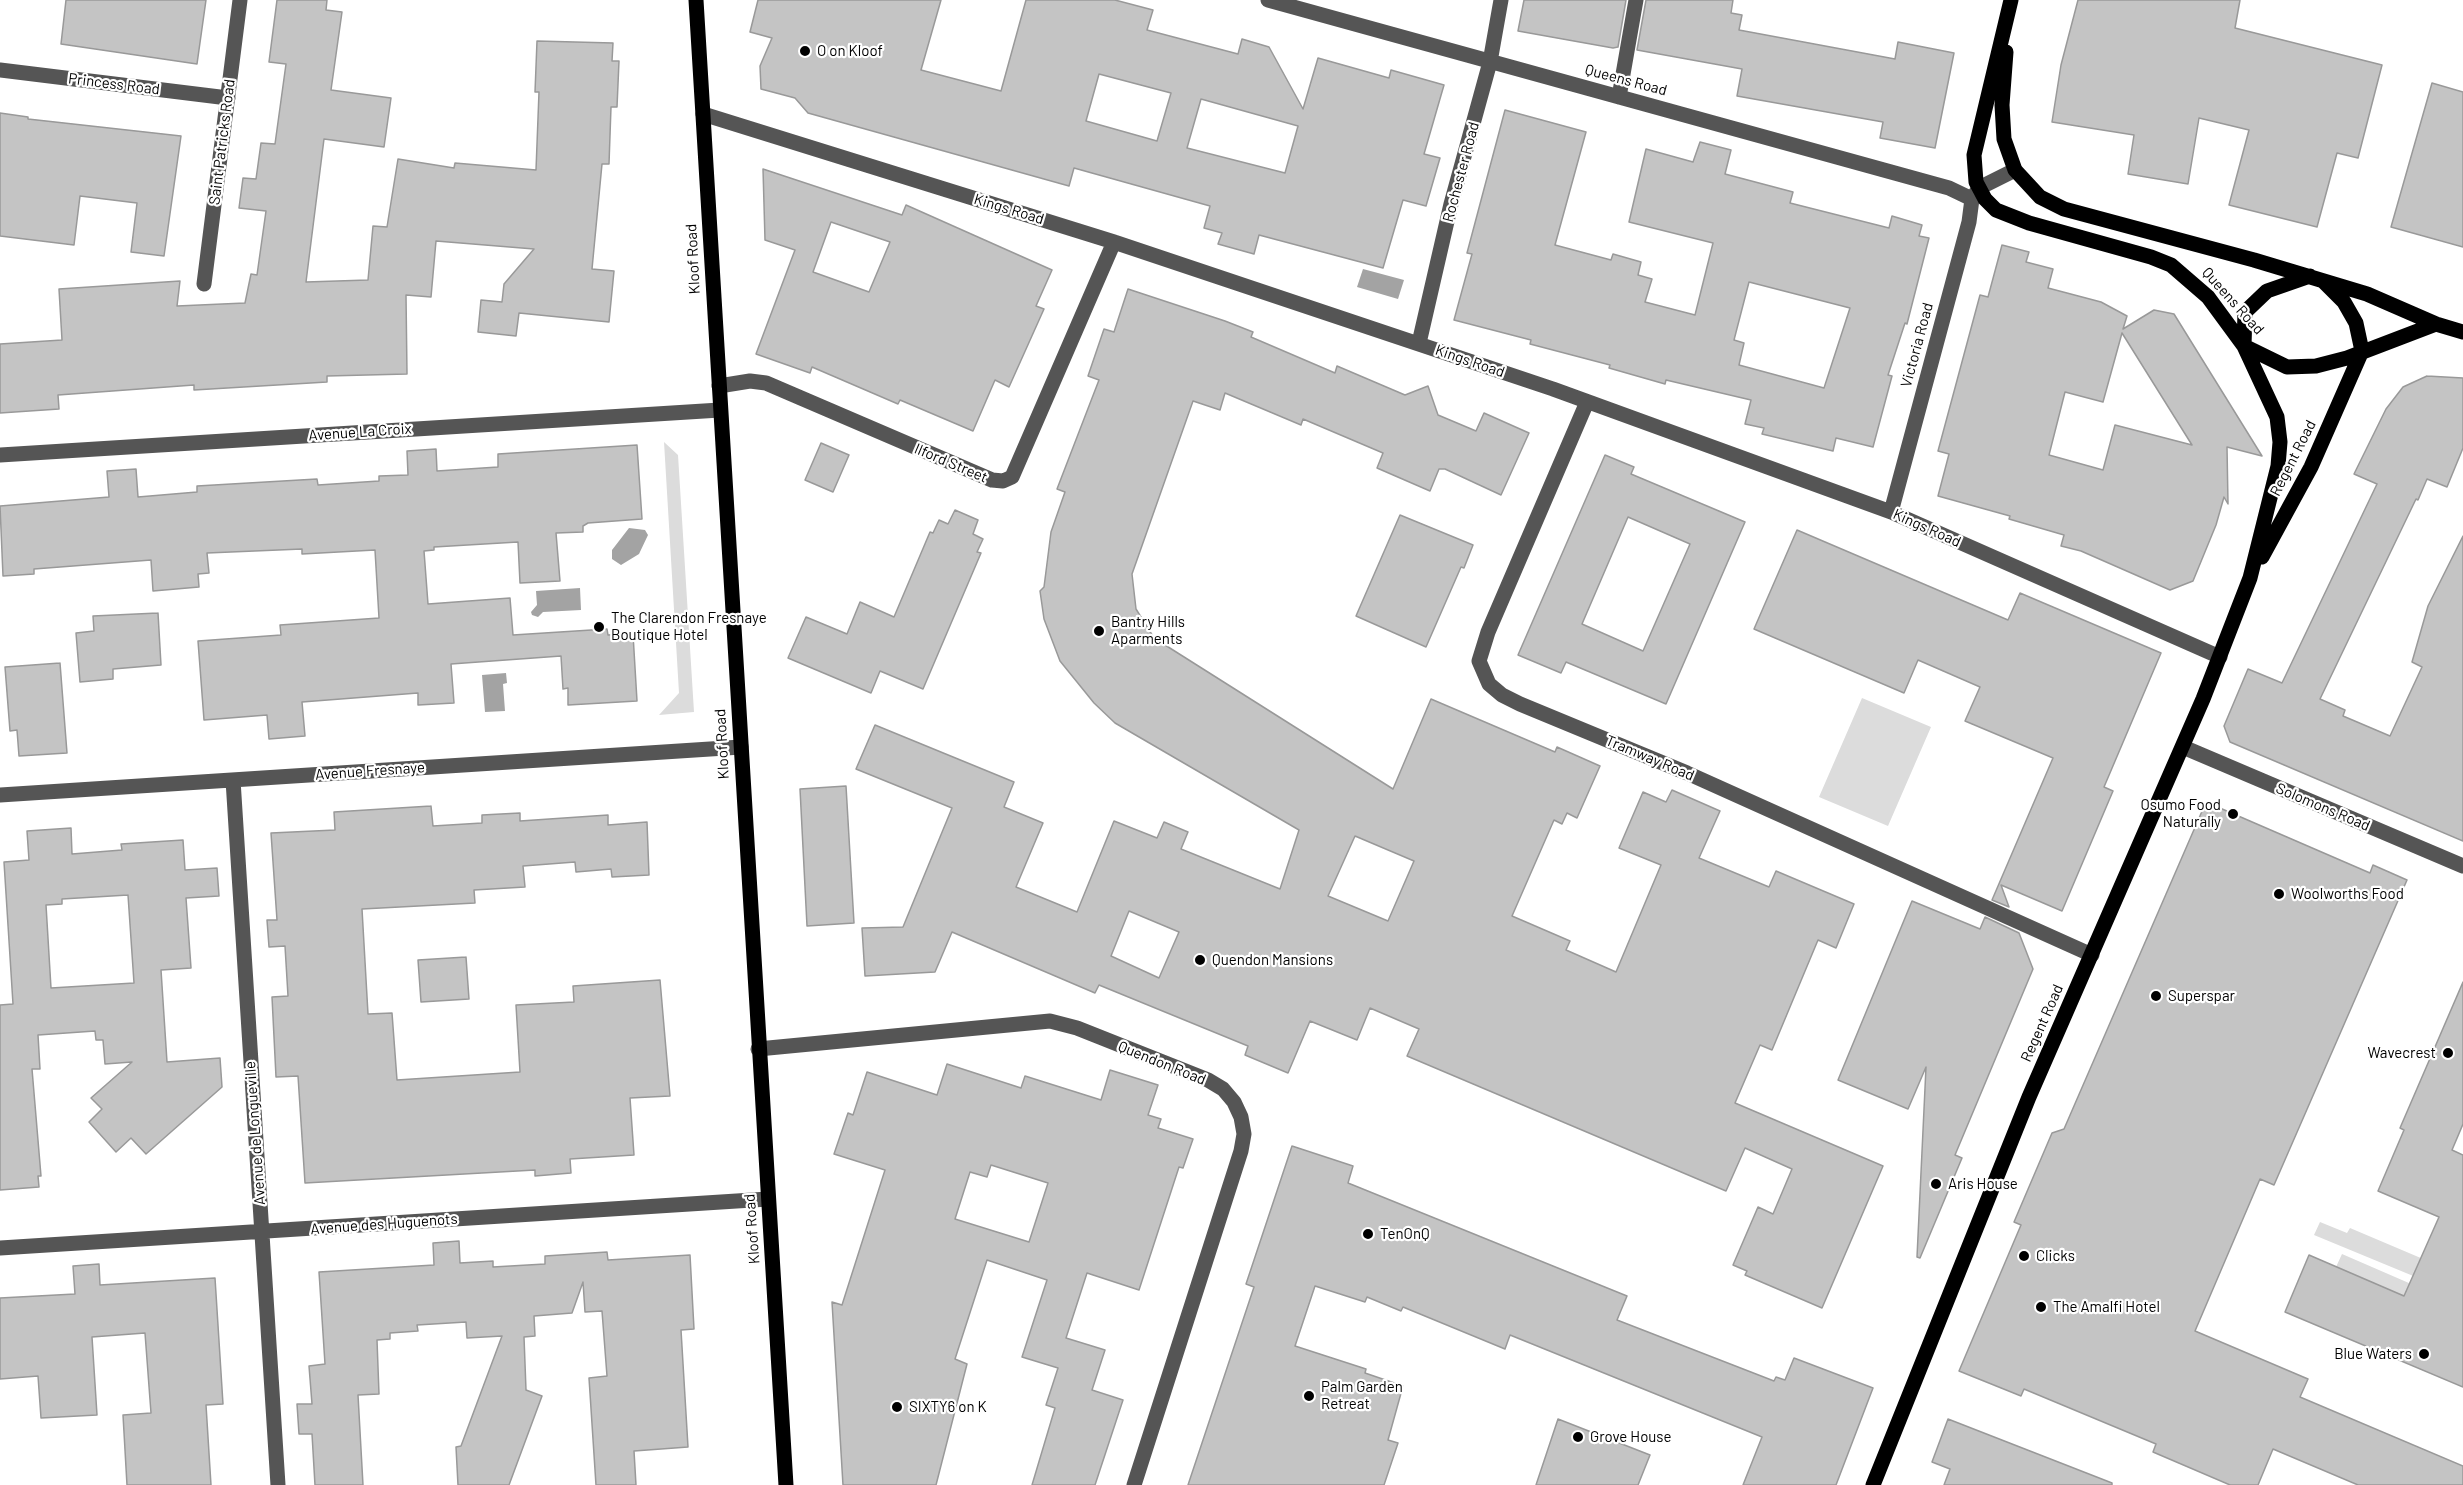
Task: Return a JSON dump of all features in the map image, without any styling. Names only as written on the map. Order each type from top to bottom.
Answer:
[{"type":"main road","name":"Kloof Road","points":[[696,0],[786,1485]]},
{"type":"main road","name":"Victoria Road","points":[[2010,5],[2002,117],[2004,139],[2015,170]]},
{"type":"main road","name":"Victoria Road","points":[[1976,194],[1974,154],[2010,5]]},
{"type":"main road","name":"Queens Road","points":[[2015,170],[2040,197],[2064,209],[2316,278],[2367,294],[2436,324],[2463,332]]},
{"type":"main road","name":"Queens Road","points":[[1976,194],[1996,210],[2016,218],[2151,256],[2171,266],[2208,297],[2244,346],[2287,367],[2316,366],[2347,358],[2436,324]]},
{"type":"main road","points":[[2244,346],[2245,312],[2267,291],[2316,278],[2348,309],[2356,323],[2362,351]]},
{"type":"main road","name":"Regent Road","points":[[1873,1485],[2029,1097],[2182,747],[2250,578],[2278,466],[2280,442],[2277,417],[2244,346]]},
{"type":"main road","name":"Regent Road","points":[[2250,578],[2311,466],[2362,351]]},
{"type":"street","name":"Saint Patricks Road","points":[[204,284],[240,0]]},
{"type":"street","name":"Queens Road","points":[[1268,0],[1976,194]]},
{"type":"street","name":"Rochester Road","points":[[1419,343],[1451,204],[1490,62],[1501,0]]},
{"type":"street","points":[[1619,97],[1636,0]]},
{"type":"street","name":"Princess Road","points":[[0,70],[228,98]]},
{"type":"street","name":"Kings Road","points":[[703,114],[1114,242],[1419,343],[1587,402],[1890,512],[2220,657]]},
{"type":"street","points":[[1976,194],[2015,170]]},
{"type":"street","name":"Victoria Road","points":[[1890,512],[1976,194]]},
{"type":"street","name":"Ilford Street","points":[[719,386],[750,381],[766,383],[992,480],[1003,481],[1012,477],[1114,242]]},
{"type":"street","name":"Tramway Road","points":[[1587,402],[1488,632],[1479,661],[1489,684],[1502,695],[1520,704],[1687,773],[2092,955]]},
{"type":"street","name":"Avenue La Croix","points":[[0,455],[720,410]]},
{"type":"street","name":"Avenue Fresnaye","points":[[0,795],[741,747]]},
{"type":"street","name":"Solomons Road","points":[[2182,747],[2463,866]]},
{"type":"street","name":"Avenue de Longueville","points":[[233,780],[278,1485]]},
{"type":"street","name":"Quendon Road","points":[[758,1049],[1050,1021],[1077,1028],[1208,1080],[1223,1089],[1234,1102],[1242,1118],[1244,1134],[1241,1151],[1134,1485]]},
{"type":"street","name":"Avenue des Huguenots","points":[[0,1248],[768,1199]]},
{"type":"shaded area","points":[[1363,269],[1404,280],[1398,299],[1357,287]]},
{"type":"shaded area","points":[[664,442],[678,455],[694,712],[659,715],[679,693]]},
{"type":"shaded area","points":[[629,528],[645,530],[648,535],[639,554],[621,565],[612,559],[612,550]]},
{"type":"shaded area","points":[[580,588],[581,610],[543,612],[538,617],[532,615],[531,612],[537,605],[536,591]]},
{"type":"shaded area","points":[[506,673],[507,683],[503,684],[505,711],[485,712],[482,675]]},
{"type":"shaded area","points":[[1862,698],[1931,727],[1888,826],[1819,797]]},
{"type":"shaded area","points":[[2320,1222],[2347,1233],[2350,1228],[2442,1267],[2435,1285],[2314,1235]]},
{"type":"shaded area","points":[[2342,1254],[2425,1290],[2420,1303],[2336,1267]]},
{"type":"building","points":[[66,0],[206,0],[197,64],[61,44]]},
{"type":"building","points":[[277,0],[327,0],[326,10],[342,12],[331,90],[391,98],[384,147],[324,139],[306,282],[368,280],[373,226],[387,227],[398,159],[454,168],[455,163],[536,170],[539,92],[535,92],[537,41],[613,43],[612,61],[619,61],[617,107],[611,107],[609,164],[602,164],[592,269],[614,271],[609,322],[519,313],[516,336],[478,332],[481,300],[502,302],[504,284],[534,249],[436,241],[431,297],[406,295],[407,374],[327,376],[327,382],[194,390],[194,385],[58,395],[59,409],[0,413],[0,344],[62,340],[59,289],[180,281],[177,306],[245,303],[251,274],[257,275],[266,211],[239,208],[243,178],[256,179],[261,143],[275,144],[286,64],[269,62]]},
{"type":"building","points":[[758,0],[941,0],[921,70],[1001,91],[1026,0],[1115,0],[1153,10],[1147,30],[1238,54],[1242,39],[1269,47],[1303,109],[1318,58],[1389,78],[1391,70],[1444,85],[1424,154],[1440,158],[1426,206],[1403,200],[1383,268],[1259,235],[1254,254],[1218,244],[1222,233],[1204,228],[1210,206],[1074,168],[1069,186],[808,113],[795,98],[761,89],[760,66],[772,38],[750,32]],"holes":[[[1099,74],[1171,93],[1157,141],[1086,121]],[[1201,99],[1298,126],[1285,173],[1187,148]]]},
{"type":"building","points":[[1524,0],[1626,0],[1618,47],[1518,31]]},
{"type":"building","points":[[1646,0],[1733,0],[1731,13],[1742,15],[1739,30],[1895,59],[1898,42],[1954,53],[1935,148],[1880,138],[1883,122],[1737,96],[1742,69],[1637,50]]},
{"type":"building","points":[[2078,0],[2240,0],[2235,28],[2382,65],[2358,158],[2337,153],[2317,227],[2229,205],[2249,130],[2199,118],[2188,184],[2128,174],[2134,135],[2052,122],[2061,65]]},
{"type":"building","points":[[2432,83],[2463,92],[2463,247],[2391,227]]},
{"type":"building","points":[[1505,110],[1586,132],[1555,245],[1611,260],[1613,254],[1641,262],[1638,275],[1652,279],[1645,302],[1695,315],[1713,243],[1629,222],[1646,149],[1693,162],[1700,142],[1731,150],[1725,174],[1793,192],[1790,203],[1889,228],[1892,216],[1922,225],[1919,236],[1929,238],[1907,324],[1905,323],[1888,375],[1892,376],[1873,447],[1836,438],[1833,451],[1762,434],[1764,428],[1745,424],[1751,400],[1666,380],[1665,384],[1609,368],[1610,365],[1530,344],[1531,340],[1454,320],[1472,254],[1467,253]],"holes":[[[1749,282],[1850,308],[1824,388],[1739,365],[1744,343],[1734,340]]]},
{"type":"building","points":[[0,113],[28,117],[28,119],[181,136],[164,256],[131,252],[137,203],[80,196],[74,245],[0,236]]},
{"type":"building","points":[[763,169],[902,215],[906,205],[1052,270],[1036,306],[1044,309],[1009,387],[995,380],[973,431],[900,400],[898,404],[812,367],[810,373],[756,354],[795,250],[765,240]],"holes":[[[831,222],[890,242],[869,292],[813,272]]]},
{"type":"building","points":[[2002,245],[2029,252],[2026,262],[2053,269],[2048,288],[2101,302],[2127,316],[2123,329],[2154,310],[2174,314],[2262,456],[2227,447],[2228,504],[2224,497],[2216,525],[2193,581],[2170,590],[2081,551],[2061,546],[2064,535],[2009,519],[2010,516],[1938,496],[1949,454],[1938,451],[1980,295],[1988,297]],"holes":[[[2122,333],[2192,445],[2115,425],[2103,470],[2049,455],[2065,392],[2103,402]]]},
{"type":"building","points":[[1128,289],[1253,332],[1251,337],[1335,373],[1337,366],[1405,395],[1428,386],[1438,415],[1476,431],[1484,413],[1529,433],[1501,495],[1445,469],[1439,469],[1430,491],[1377,468],[1383,453],[1303,419],[1301,425],[1225,393],[1220,410],[1193,401],[1132,574],[1136,609],[1154,638],[1393,789],[1431,699],[1555,752],[1557,747],[1600,766],[1577,818],[1567,813],[1562,824],[1554,820],[1512,916],[1570,941],[1566,950],[1616,972],[1661,865],[1619,848],[1643,792],[1666,802],[1672,790],[1720,811],[1699,858],[1769,887],[1776,871],[1854,904],[1836,948],[1818,940],[1772,1050],[1760,1045],[1735,1103],[1883,1166],[1822,1308],[1745,1275],[1747,1271],[1733,1265],[1758,1207],[1773,1214],[1792,1169],[1745,1148],[1726,1191],[1407,1056],[1419,1029],[1370,1008],[1357,1040],[1310,1021],[1288,1073],[1245,1055],[1248,1046],[1099,985],[1095,993],[952,932],[935,972],[865,976],[862,928],[903,927],[952,808],[856,769],[875,725],[1014,782],[1004,807],[1043,823],[1016,887],[1077,912],[1114,821],[1157,838],[1164,822],[1188,832],[1181,849],[1280,889],[1299,830],[1115,723],[1094,703],[1060,661],[1044,619],[1040,591],[1044,587],[1051,532],[1065,492],[1057,489],[1099,380],[1088,376],[1104,329],[1114,332]],"holes":[[[1355,836],[1414,861],[1388,921],[1328,896]],[[1129,911],[1179,932],[1159,978],[1111,956]]]},
{"type":"building","points":[[2427,376],[2463,378],[2463,448],[2447,487],[2427,479],[2320,699],[2345,710],[2343,716],[2390,736],[2422,667],[2412,662],[2428,606],[2463,536],[2463,841],[2230,742],[2224,726],[2248,669],[2282,683],[2377,484],[2354,474],[2386,409],[2403,387]]},
{"type":"building","points":[[821,443],[849,455],[833,492],[805,480]]},
{"type":"building","points":[[637,445],[642,519],[588,523],[583,526],[583,532],[556,533],[560,581],[520,583],[518,542],[434,547],[434,550],[424,551],[428,604],[510,598],[513,635],[607,629],[608,635],[633,634],[637,701],[568,705],[568,688],[563,689],[561,656],[451,664],[454,703],[418,705],[418,693],[302,702],[305,736],[269,739],[267,715],[204,720],[198,641],[281,635],[280,625],[379,618],[375,550],[302,554],[302,549],[207,553],[209,573],[198,574],[199,587],[153,591],[151,560],[34,569],[34,574],[3,576],[0,506],[109,497],[107,471],[136,469],[138,497],[197,492],[197,486],[317,479],[318,485],[379,481],[379,476],[408,475],[407,451],[436,449],[437,471],[498,467],[498,454]]},
{"type":"building","points":[[1605,455],[1634,467],[1631,474],[1745,522],[1666,704],[1566,662],[1561,673],[1518,655]],"holes":[[[1628,517],[1690,544],[1643,651],[1582,624]]]},
{"type":"building","points":[[955,510],[978,520],[973,534],[983,539],[977,552],[981,553],[923,689],[880,671],[871,693],[788,658],[806,617],[847,634],[860,602],[894,617],[930,532],[933,533],[939,520],[948,524]]},
{"type":"building","points":[[1400,515],[1473,545],[1426,647],[1356,616]]},
{"type":"building","points":[[1797,530],[2008,620],[2020,593],[2161,653],[2104,787],[2113,791],[2062,911],[2001,885],[2009,907],[1992,900],[2053,758],[1965,721],[1980,687],[1918,660],[1904,693],[1754,629]]},
{"type":"building","points":[[158,613],[161,665],[113,669],[113,679],[80,682],[76,633],[94,631],[93,616]]},
{"type":"building","points":[[60,663],[67,753],[19,756],[17,730],[10,731],[5,667]]},
{"type":"building","points":[[846,786],[854,923],[807,926],[800,789]]},
{"type":"building","points":[[2206,802],[2370,873],[2373,865],[2407,880],[2274,1185],[2260,1179],[2195,1331],[2308,1379],[2300,1397],[2463,1466],[2463,1485],[2358,1485],[2273,1449],[2258,1485],[2230,1485],[2153,1452],[2156,1444],[2024,1389],[2021,1396],[1959,1371],[2021,1225],[2014,1222],[2052,1133],[2064,1129]]},
{"type":"building","points":[[431,806],[433,826],[482,823],[482,815],[520,813],[520,821],[608,815],[608,825],[647,822],[649,875],[612,877],[611,869],[576,872],[575,862],[523,866],[525,887],[474,890],[475,903],[362,909],[368,1014],[392,1013],[397,1080],[520,1072],[516,1005],[574,1002],[573,986],[660,980],[670,1096],[630,1098],[634,1155],[570,1159],[571,1173],[535,1176],[535,1170],[305,1183],[298,1076],[276,1077],[272,997],[288,996],[285,946],[269,947],[267,920],[277,920],[271,833],[335,830],[334,812]]},
{"type":"building","points":[[71,828],[72,854],[122,850],[121,844],[183,840],[185,870],[217,868],[219,896],[186,898],[191,968],[161,970],[167,1062],[220,1058],[222,1087],[146,1154],[131,1138],[116,1152],[89,1122],[102,1109],[91,1098],[132,1062],[105,1064],[103,1040],[96,1040],[95,1031],[38,1035],[40,1069],[32,1069],[41,1176],[38,1176],[39,1187],[0,1190],[0,1005],[13,1004],[4,862],[29,860],[27,831]],"holes":[[[128,895],[134,983],[51,988],[46,905],[62,904],[62,899]]]},
{"type":"building","points":[[1912,901],[1980,929],[1985,917],[2019,933],[2033,969],[1955,1155],[1962,1158],[1920,1258],[1917,1257],[1926,1067],[1908,1109],[1838,1080]]},
{"type":"building","points":[[466,957],[469,999],[421,1002],[418,960]]},
{"type":"building","points":[[2463,982],[2463,1124],[2452,1150],[2463,1155],[2463,1387],[2285,1312],[2309,1255],[2404,1296],[2439,1217],[2378,1191],[2404,1130],[2400,1128]]},
{"type":"building","points":[[947,1064],[1021,1088],[1025,1076],[1101,1100],[1110,1070],[1158,1085],[1148,1115],[1161,1119],[1158,1128],[1193,1139],[1183,1168],[1179,1167],[1139,1290],[1087,1273],[1066,1338],[1105,1350],[1092,1390],[1123,1400],[1095,1485],[1032,1485],[1055,1408],[1046,1405],[1058,1368],[1022,1357],[1047,1280],[987,1260],[955,1359],[967,1364],[936,1485],[843,1485],[832,1302],[842,1305],[885,1170],[834,1154],[848,1113],[853,1115],[867,1072],[937,1095]],"holes":[[[991,1165],[1048,1183],[1029,1242],[955,1219],[970,1172],[987,1177]]]},
{"type":"building","points":[[1292,1146],[1353,1166],[1348,1183],[1627,1296],[1617,1320],[1774,1381],[1776,1377],[1785,1380],[1794,1358],[1873,1388],[1836,1485],[1743,1485],[1762,1437],[1510,1335],[1505,1349],[1403,1307],[1401,1311],[1367,1297],[1365,1302],[1315,1286],[1295,1346],[1366,1369],[1365,1373],[1403,1386],[1388,1440],[1398,1443],[1384,1485],[1188,1485],[1254,1287],[1246,1284]]},
{"type":"building","points":[[459,1241],[460,1263],[493,1261],[493,1267],[545,1264],[545,1256],[607,1252],[608,1260],[690,1255],[694,1329],[681,1330],[688,1447],[634,1451],[636,1485],[596,1485],[589,1378],[607,1376],[602,1311],[585,1312],[583,1282],[572,1313],[534,1316],[535,1336],[524,1337],[526,1390],[542,1396],[509,1485],[458,1485],[456,1447],[461,1446],[502,1336],[467,1338],[466,1322],[417,1325],[418,1331],[390,1333],[390,1339],[377,1340],[379,1394],[358,1395],[363,1485],[315,1485],[312,1434],[299,1434],[297,1404],[312,1404],[309,1366],[325,1364],[319,1272],[434,1265],[433,1243]]},
{"type":"building","points":[[99,1264],[100,1285],[215,1278],[223,1404],[206,1405],[211,1485],[127,1485],[123,1415],[151,1413],[145,1333],[92,1337],[97,1415],[41,1418],[38,1376],[0,1379],[0,1298],[75,1294],[73,1266]]},
{"type":"building","name":"Grove House","points":[[1558,1419],[1650,1455],[1638,1485],[1536,1485]]},
{"type":"building","points":[[1948,1419],[2112,1483],[2112,1485],[1944,1485],[1950,1469],[1932,1462]]},
{"type":"place","name":"O on Kloof","points":[[805,51]]},
{"type":"place","name":"The Clarendon Fresnaye Boutique Hotel","points":[[599,627]]},
{"type":"place","name":"Bantry Hills Aparments","points":[[1099,631]]},
{"type":"place","name":"Osumo Food Naturally","points":[[2233,814]]},
{"type":"place","name":"Woolworths Food","points":[[2279,894]]},
{"type":"place","name":"Quendon Mansions","points":[[1200,960]]},
{"type":"place","name":"Superspar","points":[[2156,996]]},
{"type":"place","name":"Wavecrest","points":[[2448,1053]]},
{"type":"place","name":"Aris House","points":[[1936,1184]]},
{"type":"place","name":"TenOnQ","points":[[1368,1234]]},
{"type":"place","name":"Clicks","points":[[2024,1256]]},
{"type":"place","name":"The Amalfi Hotel","points":[[2041,1307]]},
{"type":"place","name":"Blue Waters","points":[[2424,1354]]},
{"type":"place","name":"Palm Garden Retreat","points":[[1309,1396]]},
{"type":"place","name":"SIXTY6 on K","points":[[897,1407]]},
{"type":"place","name":"Grove House","points":[[1578,1437]]}]
